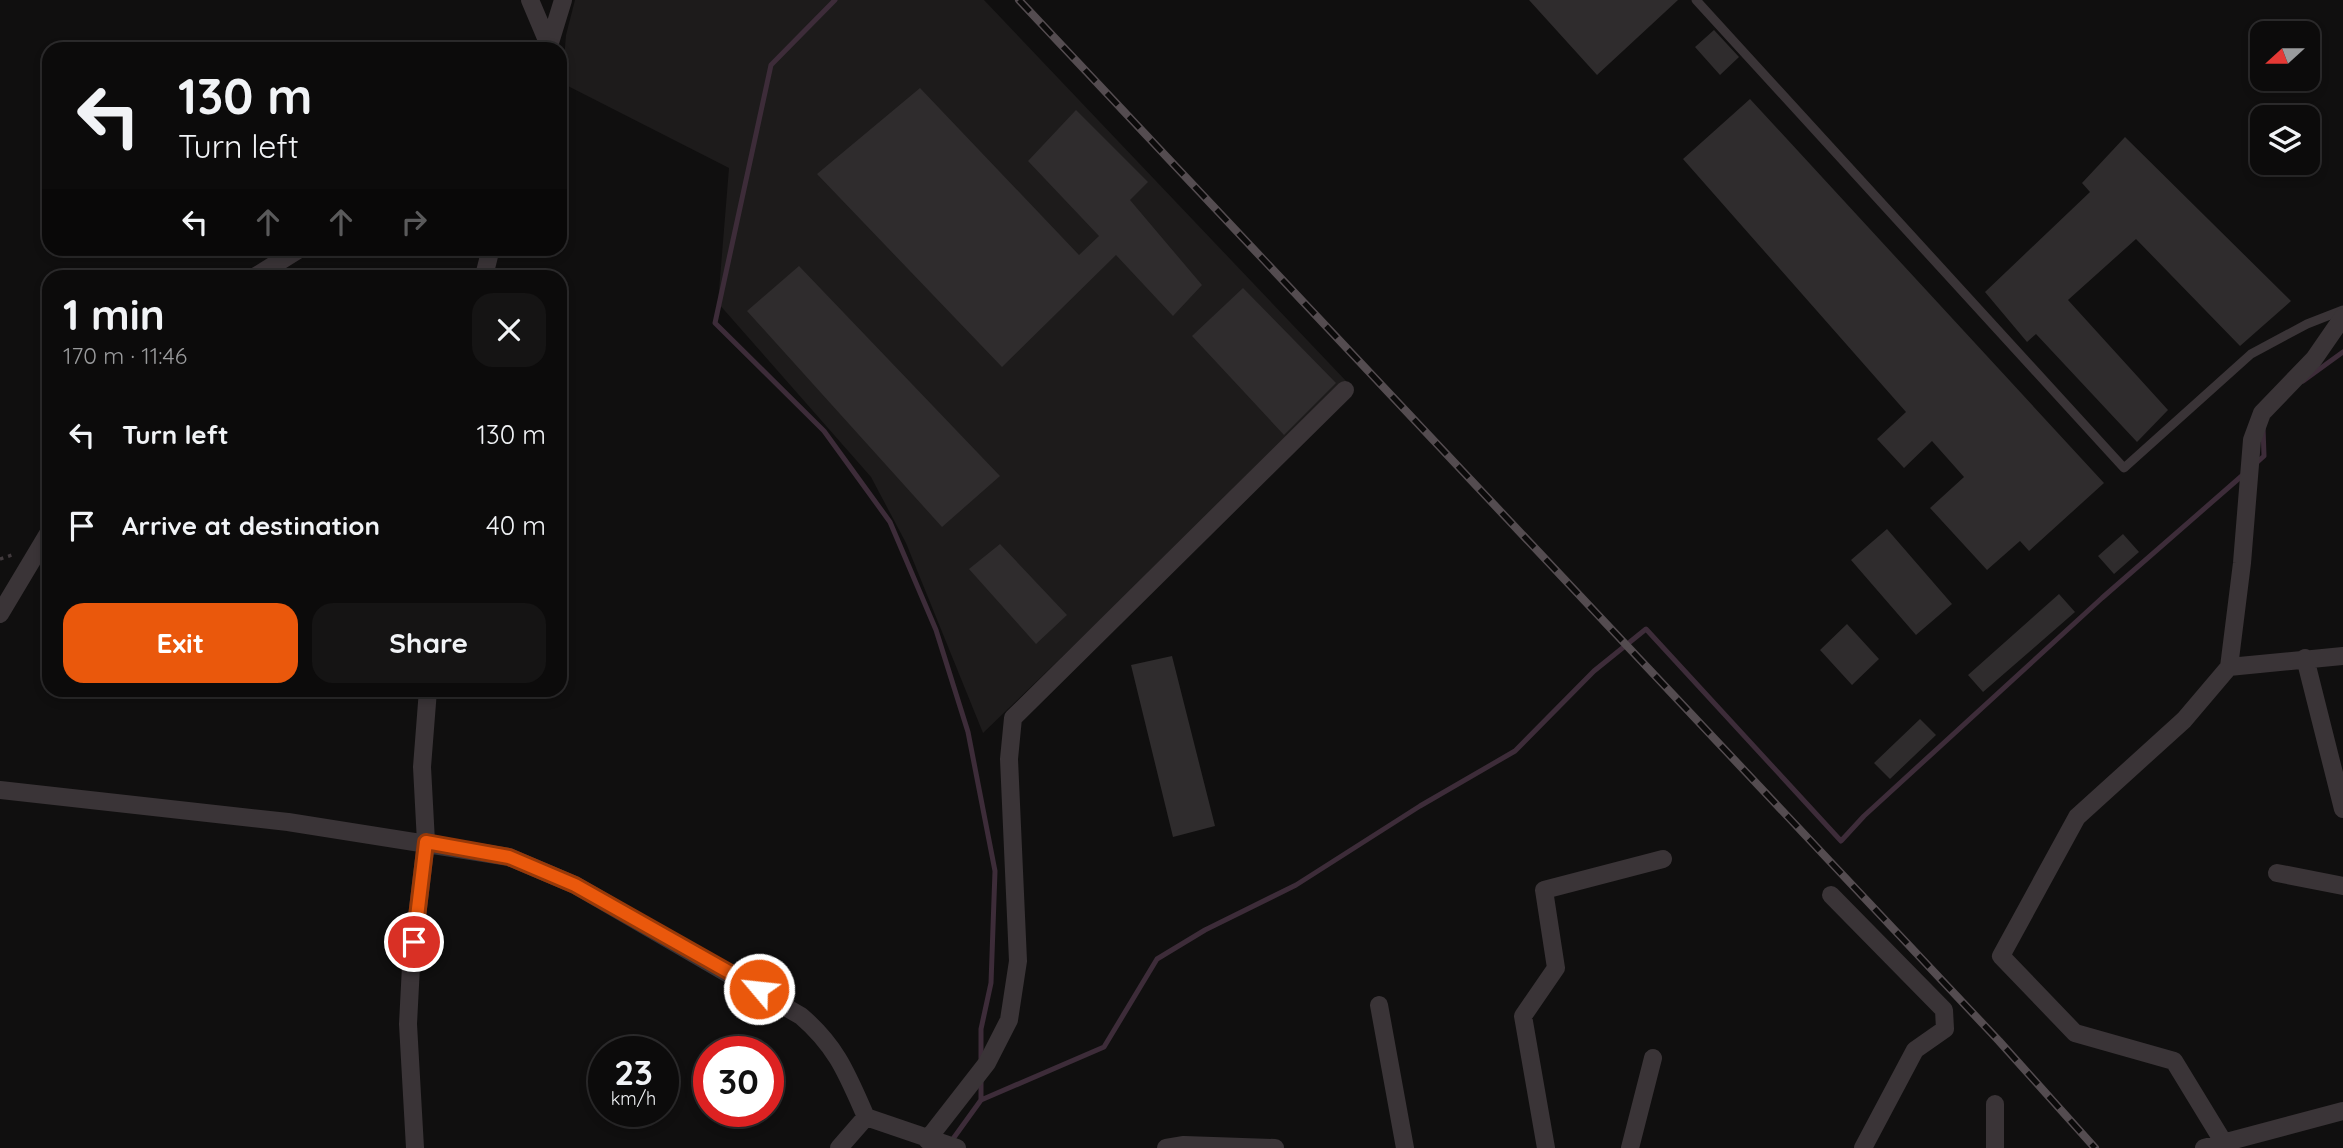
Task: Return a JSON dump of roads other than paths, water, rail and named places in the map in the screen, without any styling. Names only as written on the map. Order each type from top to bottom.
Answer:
[{"type":"street","points":[[530,0],[545,42]]},
{"type":"street","points":[[549,42],[563,0]]},
{"type":"street","points":[[266,270],[288,256]]},
{"type":"street","points":[[2224,1143],[2174,1061],[2075,1033],[2001,956],[2077,817],[2125,777],[2185,719],[2228,667],[2242,563],[2252,440],[2262,413],[2314,359],[2343,317]]},
{"type":"street","points":[[927,1140],[986,1063],[1009,1020],[1018,961],[1009,759],[1013,718],[1345,390]]},
{"type":"street","points":[[0,614],[42,544]]},
{"type":"street","points":[[2228,667],[2343,656]]},
{"type":"street","points":[[2305,658],[2343,809]]},
{"type":"street","points":[[415,1148],[408,1024],[411,966],[426,842],[422,767],[428,697]]},
{"type":"street","points":[[0,790],[288,822],[509,857],[575,885],[759,989],[801,1016],[825,1036],[843,1065],[866,1117],[927,1140],[957,1148]]},
{"type":"street","points":[[1546,1148],[1523,1016],[1556,968],[1544,890],[1663,859]]},
{"type":"street","points":[[2277,873],[2343,886]]},
{"type":"street","points":[[1831,895],[1944,1010],[1945,1029],[1914,1050],[1863,1148]]},
{"type":"street","points":[[1379,1005],[1405,1148]]},
{"type":"street","points":[[1630,1148],[1654,1058]]},
{"type":"street","points":[[1995,1104],[1996,1148]]},
{"type":"street","points":[[2204,1148],[2343,1111]]},
{"type":"street","points":[[839,1148],[866,1117]]},
{"type":"street","points":[[1166,1148],[1184,1145],[1275,1148]]},
{"type":"lane","points":[[1696,0],[2124,468],[2251,354],[2307,324],[2343,310]]},
{"type":"waterway","points":[[835,0],[771,65],[715,323],[824,431],[890,522],[936,630],[968,732],[995,871],[991,983],[981,1029],[981,1062]]},
{"type":"waterway","points":[[2303,381],[2343,352]]},
{"type":"waterway","points":[[2254,465],[2264,456],[2263,427]]},
{"type":"waterway","points":[[950,1143],[981,1100],[1104,1047],[1157,959],[1205,930],[1296,885],[1420,806],[1515,751],[1594,671],[1646,629],[1841,841],[1864,816],[2102,598],[2244,474]]},
{"type":"waterway","points":[[981,1079],[981,1100]]},
{"type":"railway","points":[[1019,0],[1999,1041],[2095,1148]]}]
